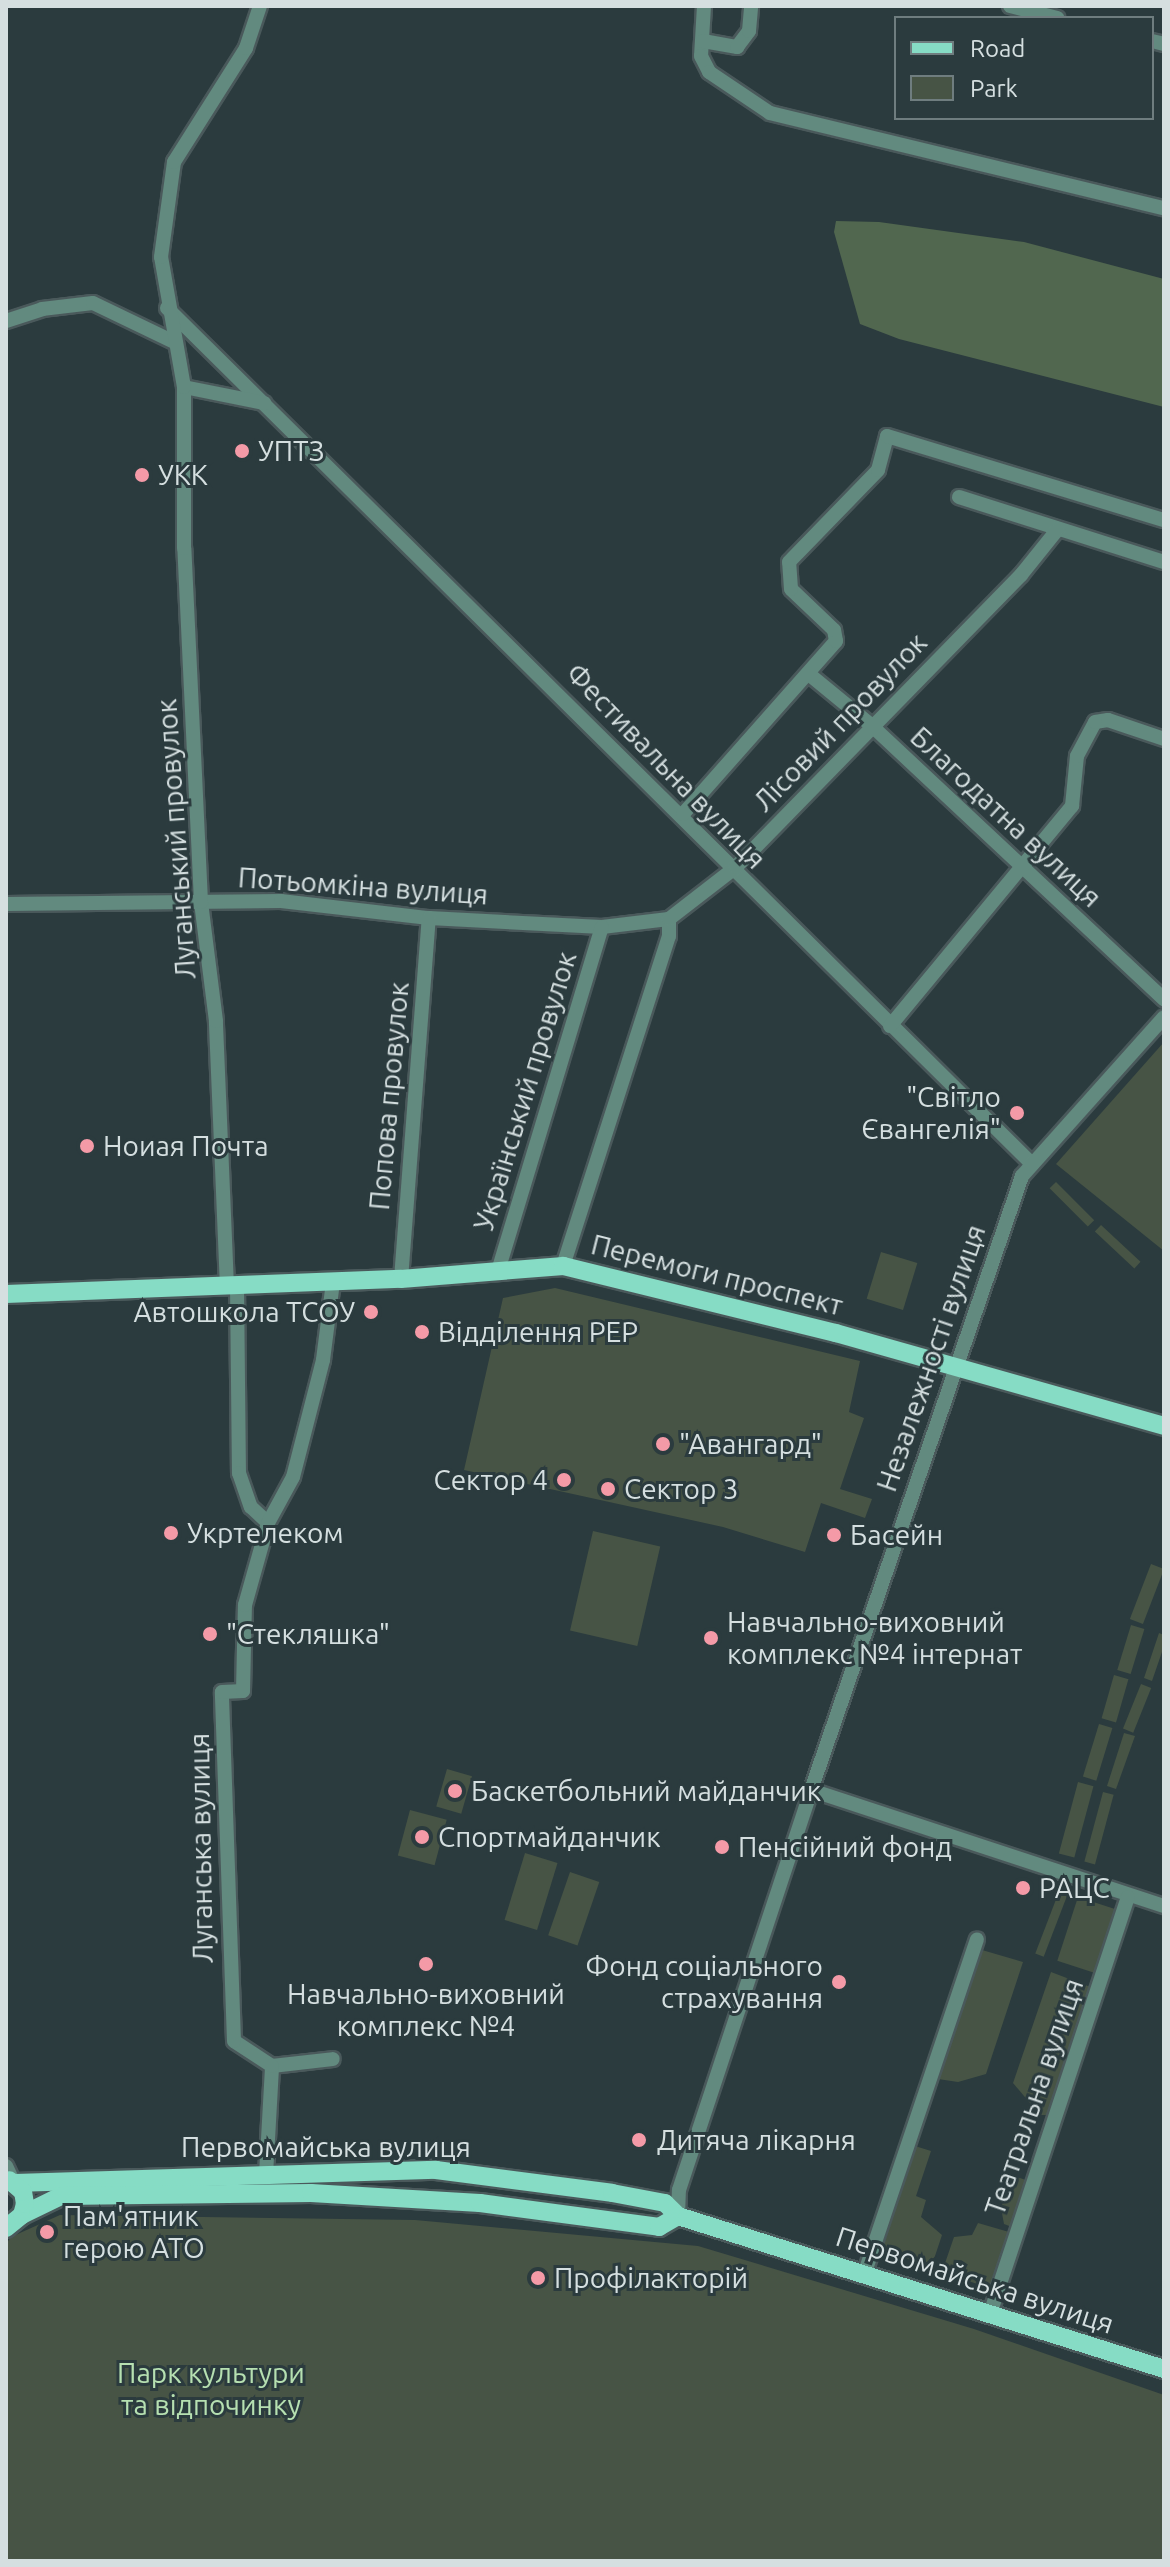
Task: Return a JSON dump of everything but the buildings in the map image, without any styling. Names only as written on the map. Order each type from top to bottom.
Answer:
[{"type":"main road","name":"Перемоги проспект","points":[[6,1294],[401,1279],[563,1266],[956,1365],[1164,1426]]},
{"type":"main road","name":"Первомайська вулиця","points":[[10,2177],[469,2172],[665,2203],[678,2216],[1164,2369]]},
{"type":"main road","points":[[10,2177],[23,2192],[10,2225]]},
{"type":"main road","name":"Первомайська вулиця","points":[[10,2225],[61,2196],[311,2193],[480,2203],[659,2227],[678,2216]]},
{"type":"street","points":[[260,6],[243,53],[174,162],[161,257],[166,308],[184,387],[264,403]]},
{"type":"street","points":[[704,6],[701,56],[709,72],[770,113],[1164,208]]},
{"type":"street","points":[[703,41],[737,47],[749,31],[751,6]]},
{"type":"street","points":[[1010,6],[1049,16]]},
{"type":"street","points":[[6,321],[42,309],[93,303],[174,342]]},
{"type":"street","name":"Фестивальна вулиця","points":[[166,308],[683,814],[729,869],[1032,1164]]},
{"type":"street","name":"Луганський провулок","points":[[184,387],[184,548],[201,902],[216,1021],[232,1286]]},
{"type":"street","points":[[683,814],[810,675],[836,641],[834,630],[791,589],[789,562],[878,470],[887,436],[1164,520]]},
{"type":"street","points":[[959,497],[1164,562]]},
{"type":"street","name":"Лісовий провулок","points":[[669,919],[729,869],[872,726],[1021,575],[1057,530]]},
{"type":"street","name":"Благодатна вулиця","points":[[810,675],[872,726],[1164,999]]},
{"type":"street","points":[[890,1026],[1024,870],[1072,806],[1077,756],[1095,722],[1108,720],[1164,739]]},
{"type":"street","name":"Потьомкіна вулиця","points":[[6,904],[281,901],[429,918],[602,927],[669,919]]},
{"type":"street","name":"Попова провулок","points":[[401,1279],[429,918]]},
{"type":"street","points":[[563,1266],[669,936],[669,919]]},
{"type":"street","name":"Український провулок","points":[[498,1271],[602,927]]},
{"type":"street","name":"Незалежності вулиця","points":[[678,2216],[679,2190],[811,1790],[1022,1176],[1164,1017]]},
{"type":"street","name":"Луганська вулиця","points":[[272,2066],[234,2041],[222,1692],[243,1691],[245,1605],[268,1523],[293,1477],[323,1360],[333,1282]]},
{"type":"street","points":[[232,1286],[239,1473],[251,1507],[268,1523]]},
{"type":"street","points":[[811,1790],[1028,1858],[1042,1869],[1164,1906]]},
{"type":"street","name":"Театральна вулиця","points":[[990,2314],[1128,1897]]},
{"type":"street","points":[[864,2275],[977,1940]]},
{"type":"street","points":[[266,2175],[272,2066],[333,2059]]},
{"type":"green space","points":[[836,221],[879,222],[1024,242],[1164,279],[1164,407],[899,339],[860,324],[834,232]]},
{"type":"green space","points":[[1164,1042],[1164,1251],[1056,1164]]},
{"type":"green space","points":[[1056,1182],[1094,1220],[1088,1227],[1050,1188]]},
{"type":"green space","points":[[1101,1225],[1140,1262],[1134,1268],[1095,1232]]},
{"type":"green space","points":[[881,1252],[917,1263],[903,1310],[867,1299]]},
{"type":"green space","name":"\"Авангард\"","points":[[555,1288],[860,1361],[849,1412],[864,1418],[840,1489],[872,1499],[865,1518],[821,1503],[805,1552],[723,1527],[464,1470],[503,1298]]},
{"type":"green space","points":[[593,1531],[660,1547],[637,1646],[570,1630]]},
{"type":"green space","points":[[1151,1564],[1164,1569],[1143,1624],[1130,1619]]},
{"type":"green space","points":[[1131,1625],[1144,1629],[1131,1674],[1117,1670]]},
{"type":"green space","points":[[1159,1633],[1164,1635],[1164,1646],[1152,1681],[1144,1678]]},
{"type":"green space","points":[[1114,1675],[1128,1679],[1116,1722],[1102,1718]]},
{"type":"green space","points":[[1141,1684],[1151,1688],[1133,1733],[1123,1729]]},
{"type":"green space","points":[[1099,1724],[1112,1728],[1096,1781],[1083,1777]]},
{"type":"green space","points":[[1124,1733],[1135,1736],[1116,1789],[1107,1786]]},
{"type":"green space","name":"Баскетбольний майданчик","points":[[447,1769],[472,1776],[461,1814],[436,1806]]},
{"type":"green space","points":[[1078,1782],[1093,1786],[1074,1858],[1059,1853]]},
{"type":"green space","points":[[1103,1792],[1114,1795],[1095,1864],[1084,1862]]},
{"type":"green space","name":"Спортмайданчик","points":[[410,1810],[447,1820],[435,1865],[398,1855]]},
{"type":"green space","points":[[525,1853],[558,1863],[537,1930],[505,1920]]},
{"type":"green space","points":[[570,1872],[599,1882],[577,1945],[548,1935]]},
{"type":"green space","points":[[1060,1889],[1068,1892],[1044,1957],[1035,1953]]},
{"type":"green space","points":[[1078,1897],[1118,1910],[1097,1974],[1057,1961]]},
{"type":"green space","points":[[982,1950],[1023,1962],[986,2074],[958,2082],[938,2079]]},
{"type":"green space","points":[[1051,1972],[1093,1988],[1051,2115],[1040,2115],[1013,2083]]},
{"type":"green space","points":[[915,2146],[931,2151],[916,2196],[926,2200],[921,2217],[942,2235],[931,2268],[880,2248]]},
{"type":"green space","points":[[1011,2175],[1026,2180],[1012,2227],[1004,2224],[1001,2208]]},
{"type":"green space","name":"Парк культури та відпочинку","points":[[60,2215],[415,2220],[698,2246],[974,2329],[1164,2395],[1164,2561],[6,2561],[6,2244],[11,2237]]},
{"type":"green space","points":[[978,2223],[1009,2232],[989,2288],[942,2272],[954,2237],[972,2235]]},
{"type":"place","name":"УПТЗ","points":[[242,451]]},
{"type":"place","name":"УКК","points":[[142,475]]},
{"type":"place","name":"\"Світло Євангелія\"","points":[[1017,1113]]},
{"type":"place","name":"Ноиая Почта","points":[[87,1146]]},
{"type":"place","name":"Автошкола ТСОУ","points":[[371,1312]]},
{"type":"place","name":"Відділення РЕР","points":[[422,1332]]},
{"type":"place","name":"\"Авангард\"","points":[[663,1444]]},
{"type":"place","name":"Сектор 4","points":[[564,1480]]},
{"type":"place","name":"Сектор 3","points":[[608,1489]]},
{"type":"place","name":"Укртелеком","points":[[171,1533]]},
{"type":"place","name":"Басейн","points":[[834,1535]]},
{"type":"place","name":"\"Стекляшка\"","points":[[210,1634]]},
{"type":"place","name":"Навчально-виховний комплекс №4 інтернат","points":[[711,1638]]},
{"type":"place","name":"Баскетбольний майданчик","points":[[455,1791]]},
{"type":"place","name":"Спортмайданчик","points":[[422,1837]]},
{"type":"place","name":"Пенсійний фонд","points":[[722,1847]]},
{"type":"place","name":"РАЦС","points":[[1023,1888]]},
{"type":"place","name":"Навчально-виховний комплекс №4","points":[[426,1964]]},
{"type":"place","name":"Фонд соціального страхування","points":[[839,1982]]},
{"type":"place","name":"Дитяча лікарня","points":[[639,2140]]},
{"type":"place","name":"Пам'ятник герою АТО","points":[[47,2232]]},
{"type":"place","name":"Профілакторій","points":[[538,2278]]}]
